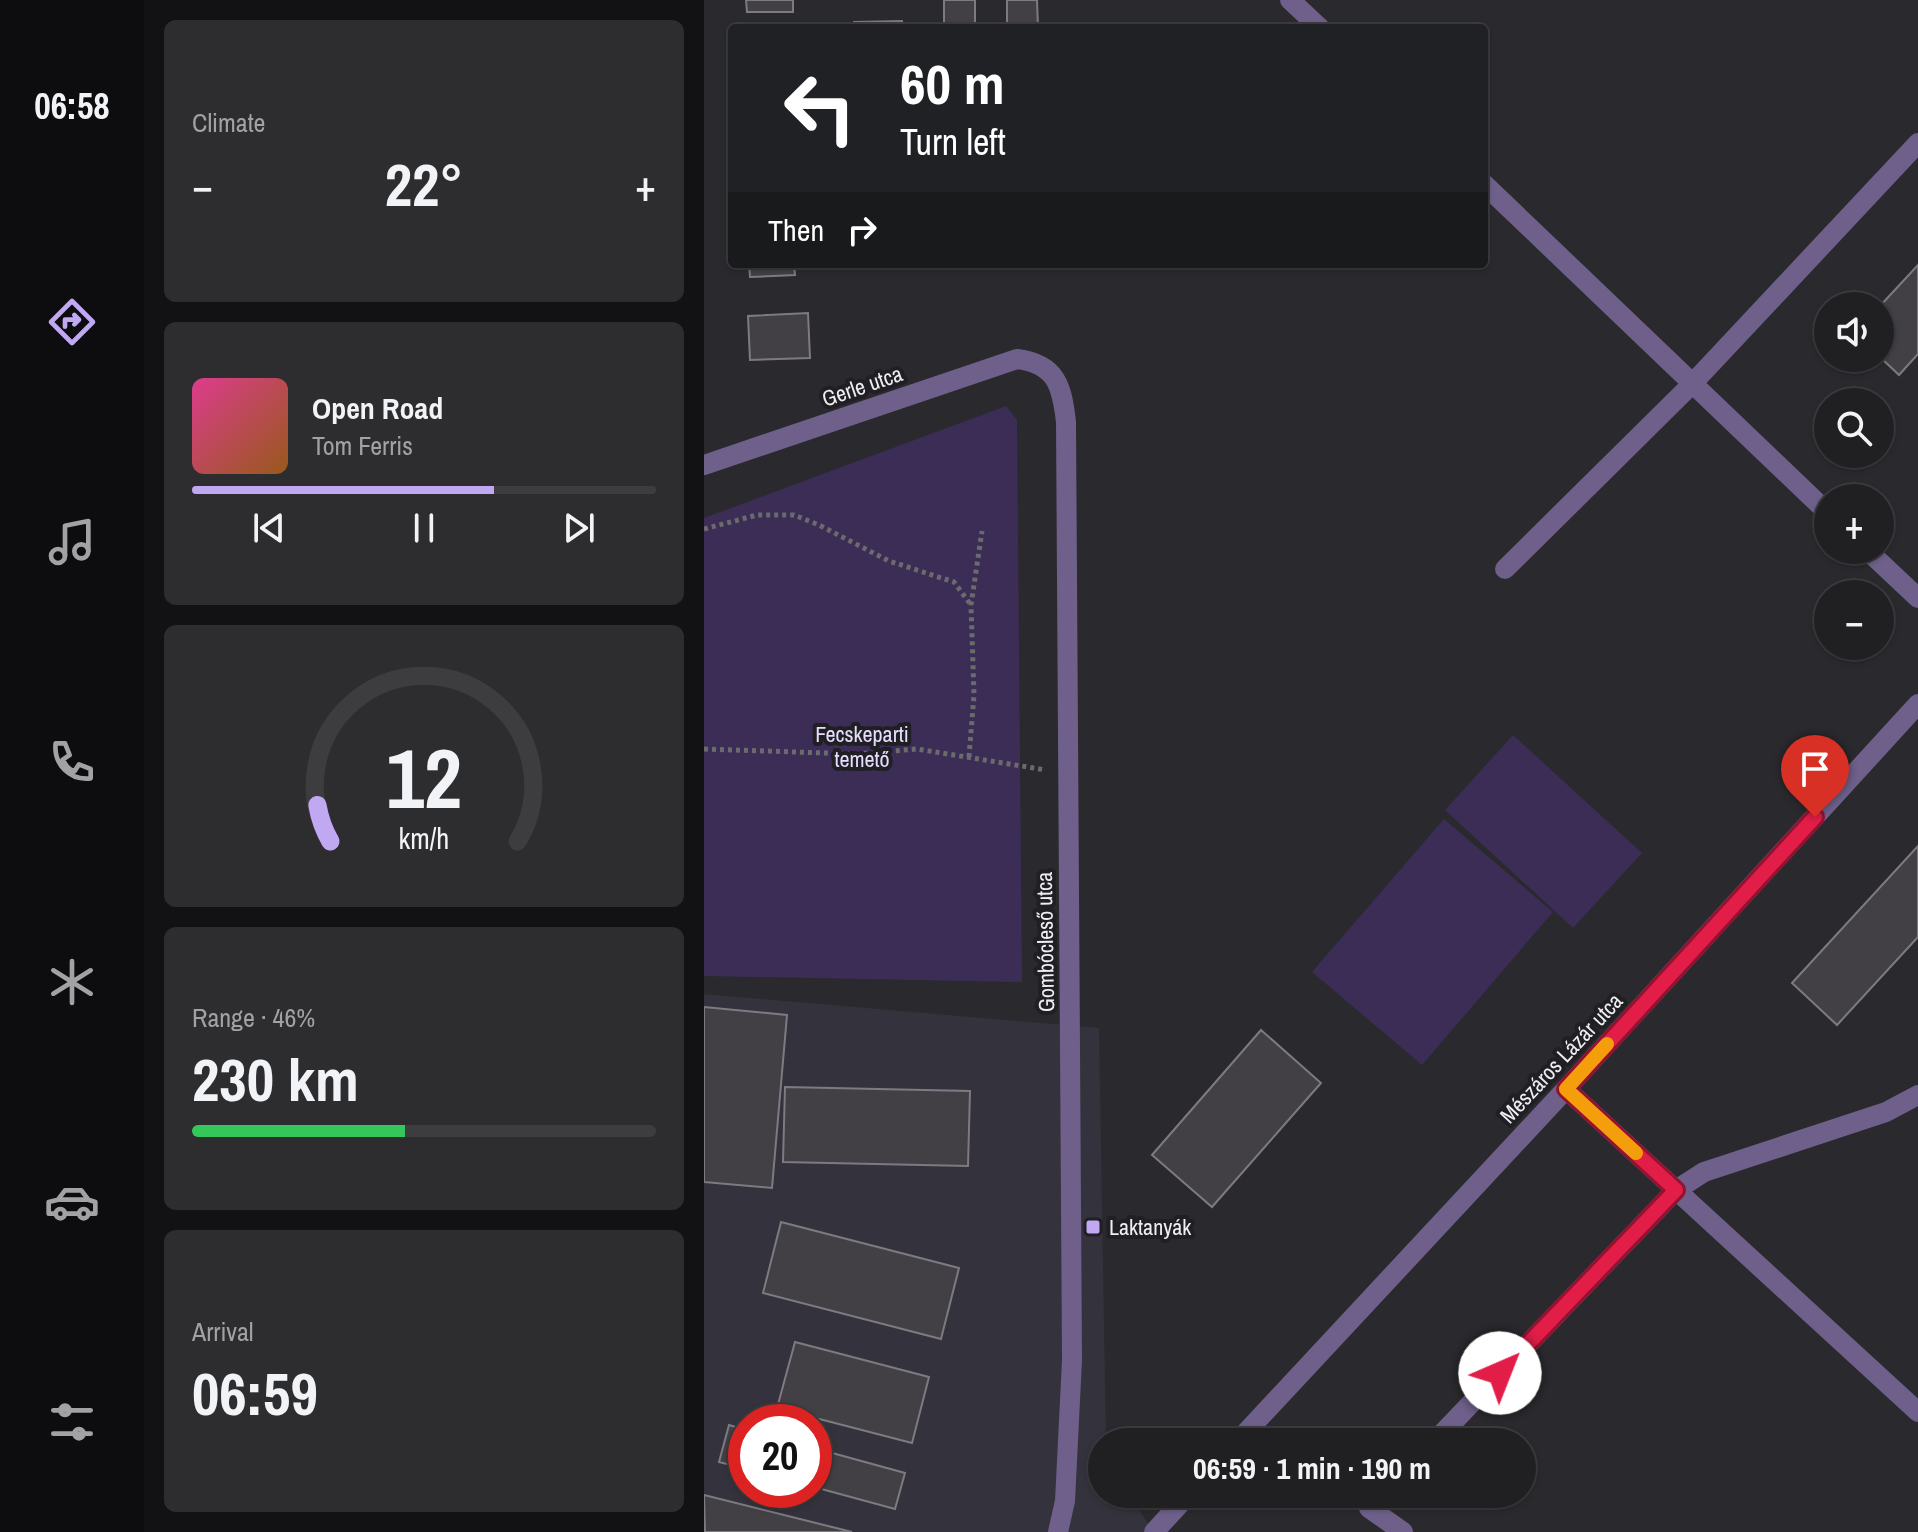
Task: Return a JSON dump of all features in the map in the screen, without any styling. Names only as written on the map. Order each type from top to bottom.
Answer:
[{"type":"street","points":[[1290,0],[1316,24]]},
{"type":"street","points":[[1505,569],[1692,384],[1918,143]]},
{"type":"street","points":[[1488,188],[1814,500]]},
{"type":"street","name":"Gerle utca","points":[[704,465],[993,366],[1017,359],[1036,361]]},
{"type":"street","name":"Gombócleső utca","points":[[1036,361],[1052,375],[1063,394],[1066,422],[1072,1360],[1067,1476],[1058,1532]]},
{"type":"street","points":[[1882,564],[1918,598]]},
{"type":"street","name":"Mészáros Lázár utca","points":[[1250,1428],[1918,704]]},
{"type":"street","points":[[1566,1089],[1918,1412]]},
{"type":"street","points":[[1447,1428],[1676,1190],[1704,1172],[1886,1112],[1918,1095]]},
{"type":"street","points":[[1154,1532],[1176,1508]]},
{"type":"street","points":[[1369,1508],[1403,1532]]},
{"type":"path","points":[[704,529],[757,515],[794,515],[889,561],[954,582],[971,605]]},
{"type":"path","points":[[969,757],[974,695],[971,605],[982,531]]},
{"type":"path","points":[[704,749],[857,754],[917,749],[1067,773]]},
{"type":"shaded area","points":[[704,994],[1099,1028],[1106,1428],[1088,1428],[1088,1508],[1138,1508],[1154,1532],[704,1532]]},
{"type":"green space","name":"Fecskeparti temető","points":[[1006,406],[1017,420],[1022,982],[704,976],[704,518]]},
{"type":"green space","points":[[1513,735],[1642,853],[1573,928],[1445,810]]},
{"type":"green space","points":[[1444,819],[1553,912],[1422,1065],[1312,972]]},
{"type":"building","points":[[746,0],[793,0],[793,12],[747,12]]},
{"type":"building","points":[[944,0],[975,0],[975,24],[944,24]]},
{"type":"building","points":[[1007,0],[1037,0],[1038,24],[1007,24]]},
{"type":"building","points":[[902,21],[902,24],[854,24]]},
{"type":"building","points":[[1918,265],[1918,354],[1899,375],[1894,370],[1893,292]]},
{"type":"building","points":[[749,268],[794,268],[795,275],[750,277]]},
{"type":"building","points":[[808,313],[810,358],[750,360],[748,316]]},
{"type":"building","points":[[1918,846],[1918,937],[1837,1025],[1792,983]]},
{"type":"building","points":[[704,1007],[787,1015],[772,1188],[704,1182]]},
{"type":"building","points":[[1261,1030],[1321,1083],[1212,1207],[1152,1155]]},
{"type":"building","points":[[785,1087],[970,1091],[968,1166],[783,1162]]},
{"type":"building","points":[[781,1222],[959,1268],[941,1339],[763,1293]]},
{"type":"building","points":[[795,1342],[929,1377],[912,1443],[832,1422],[832,1404],[778,1404]]},
{"type":"building","points":[[728,1429],[728,1464],[719,1462]]},
{"type":"building","points":[[832,1453],[905,1473],[895,1509],[832,1492]]},
{"type":"building","points":[[704,1495],[728,1501],[728,1508],[756,1508],[852,1532],[705,1532]]},
{"type":"slow traffic","points":[[1607,1044],[1566,1089],[1636,1153]]},
{"type":"place","name":"Laktanyák","points":[[1093,1227]]},
{"type":"route","points":[[1500,1373],[1676,1190],[1566,1089],[1815,817]]}]
